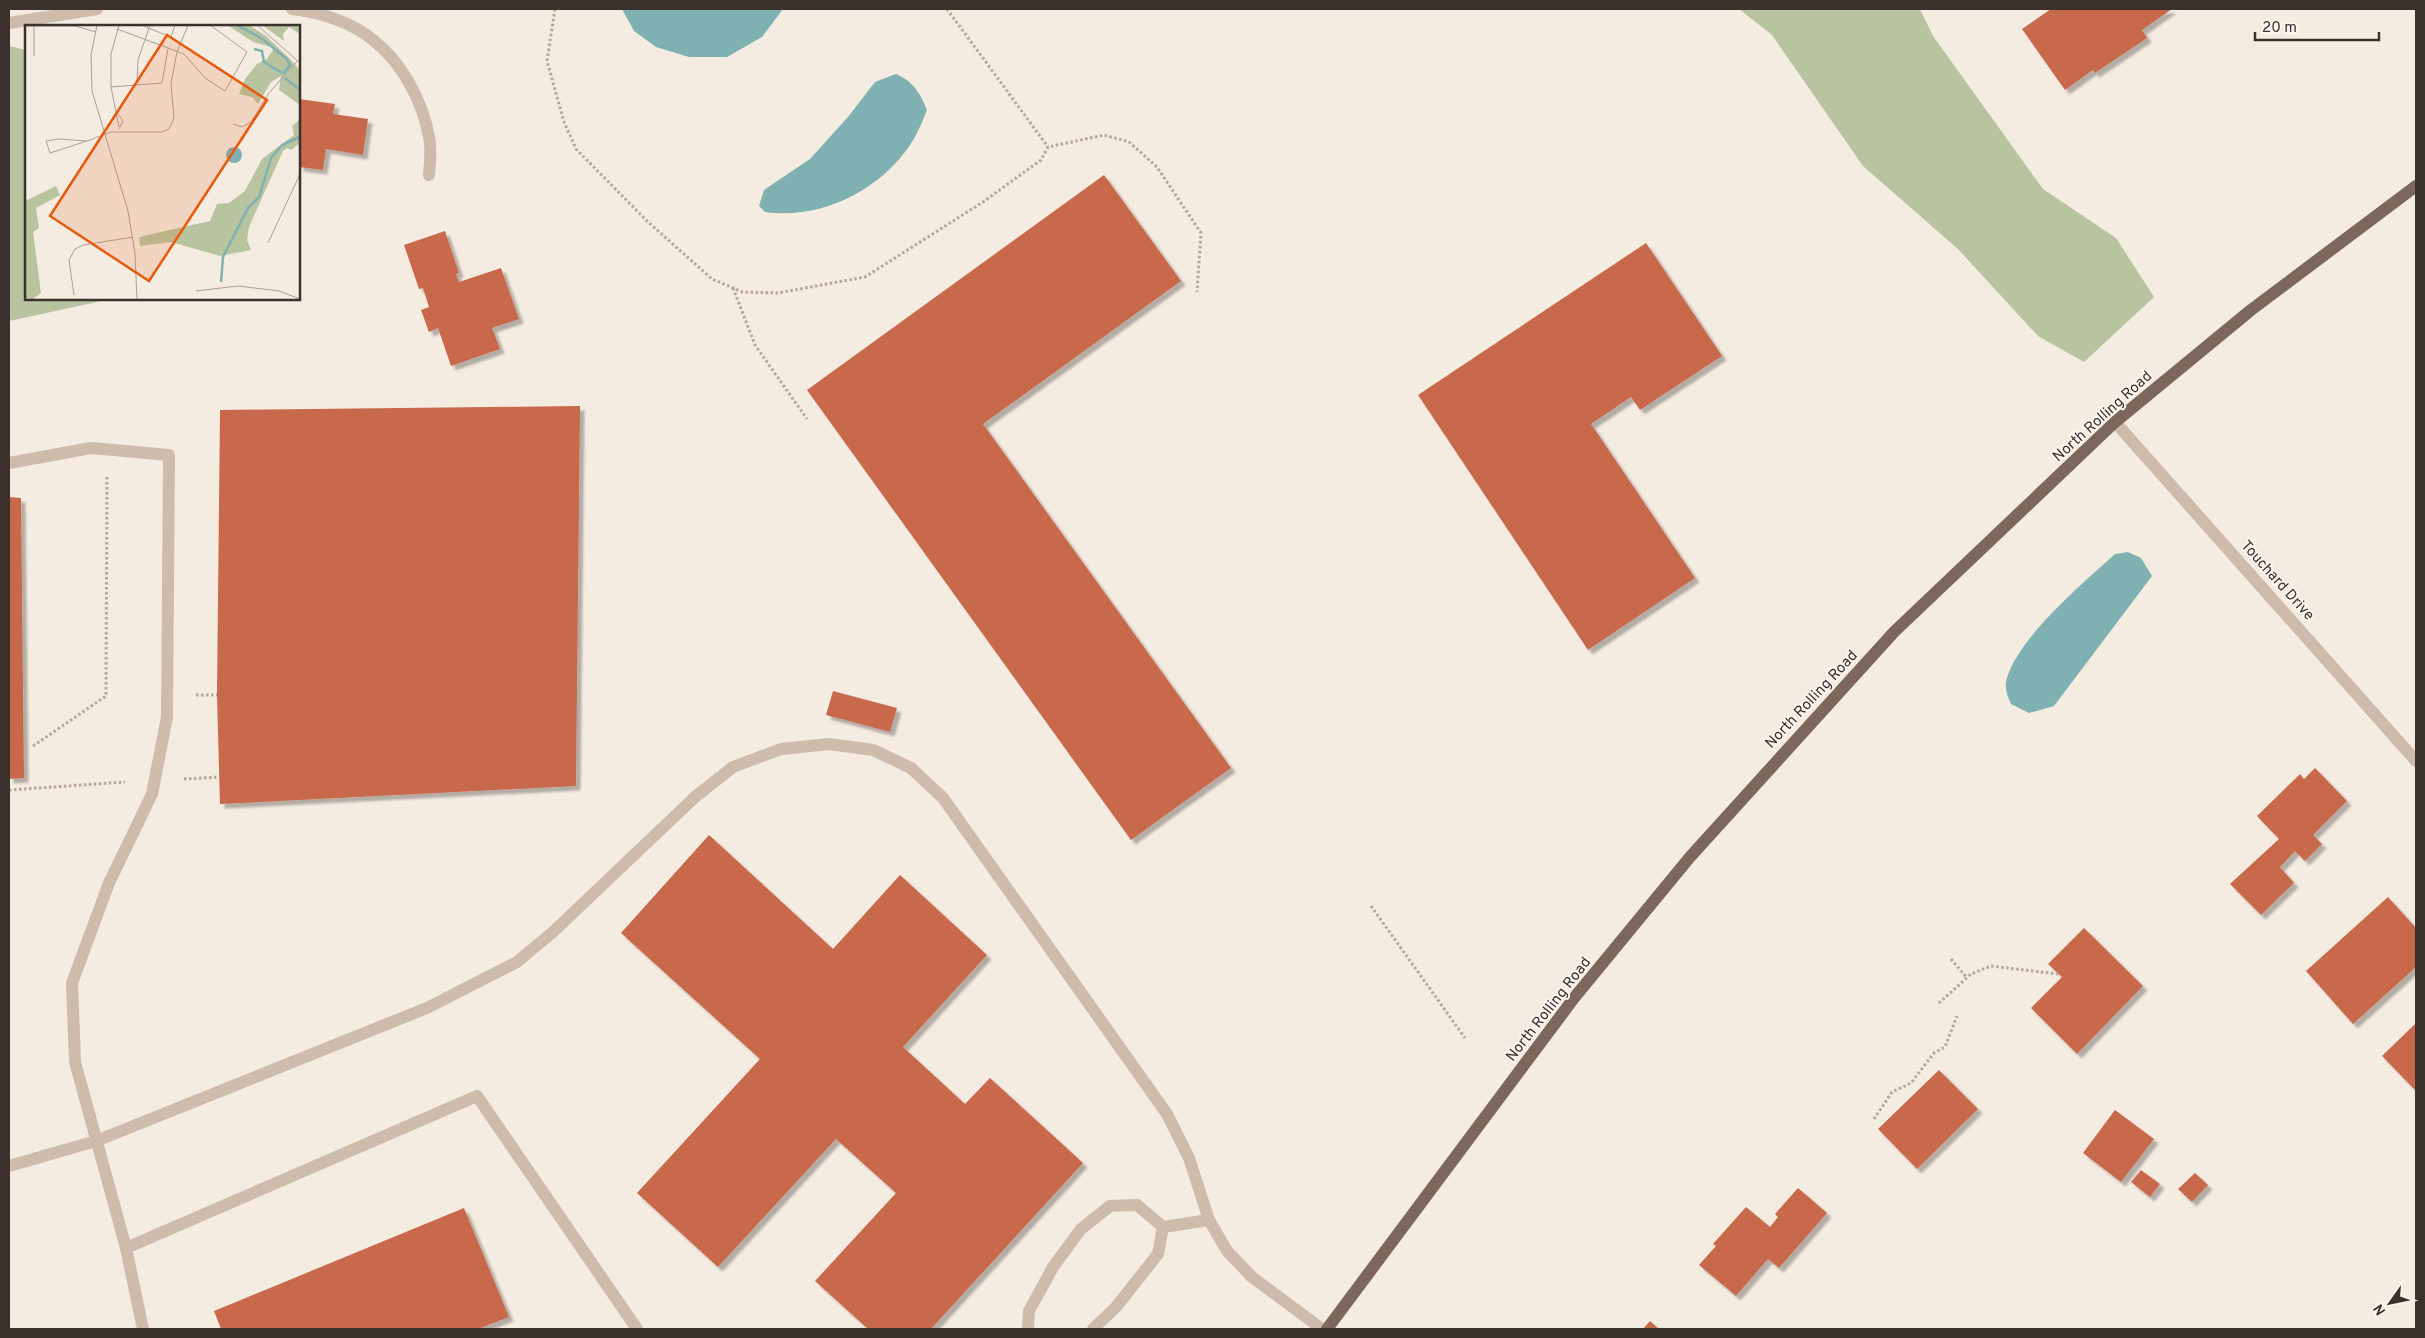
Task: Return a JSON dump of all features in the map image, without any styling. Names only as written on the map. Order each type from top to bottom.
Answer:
[{"type":"main road","name":"North Rolling Road","points":[[1327,1329],[1574,998],[1690,857],[1894,632],[2115,422],[2252,310],[2416,186]]},
{"type":"street","points":[[9,23],[97,9]]},
{"type":"street","points":[[292,9],[339,21],[373,39],[400,68],[417,99],[430,138],[430,176]]},
{"type":"street","name":"Touchard Drive","points":[[2115,422],[2416,761]]},
{"type":"street","points":[[9,463],[91,448],[169,455],[167,717],[152,794],[109,884],[72,982],[75,1062],[126,1248],[143,1329]]},
{"type":"street","points":[[9,1166],[96,1141],[427,1008],[477,984],[518,962],[553,932],[695,797],[733,767],[780,749],[829,744],[873,750],[911,768],[943,798],[1167,1114],[1189,1158],[1209,1220],[1227,1251],[1252,1277],[1322,1329]]},
{"type":"street","points":[[126,1248],[477,1096],[637,1329]]},
{"type":"street","points":[[1028,1329],[1029,1312],[1054,1266],[1081,1230],[1110,1206],[1137,1205],[1163,1228]]},
{"type":"street","points":[[1163,1228],[1209,1220]]},
{"type":"street","points":[[1093,1329],[1116,1307],[1158,1254],[1163,1228]]},
{"type":"path","points":[[555,9],[547,61],[564,122],[576,148],[648,222],[712,279],[742,292],[778,293],[865,277],[982,202],[1040,160],[1048,147],[1104,135],[1129,142],[1157,167],[1201,233],[1197,292]]},
{"type":"path","points":[[947,9],[1048,147]]},
{"type":"path","points":[[733,288],[755,345],[807,418]]},
{"type":"path","points":[[33,746],[106,696],[107,477]]},
{"type":"path","points":[[181,779],[219,777]]},
{"type":"path","points":[[9,790],[126,782]]},
{"type":"path","points":[[1371,906],[1465,1038]]},
{"type":"path","points":[[1951,959],[1967,978]]},
{"type":"path","points":[[1939,1003],[1967,978],[1991,966],[2058,974]]},
{"type":"path","points":[[1874,1119],[1892,1092],[1911,1083],[1934,1054],[1945,1047],[1957,1016]]},
{"type":"green space","points":[[1739,9],[1920,9],[1933,36],[2043,189],[2116,238],[2154,297],[2084,362],[2038,336],[1958,249],[1863,166],[1772,35]]},
{"type":"green space","points":[[9,46],[25,50],[25,300],[106,300],[9,321]]},
{"type":"water","points":[[622,9],[783,9],[762,37],[727,57],[689,57],[656,47],[634,31]]},
{"type":"water","points":[[896,74],[916,89],[927,110],[913,141],[897,161],[865,189],[846,199],[806,211],[786,213],[765,212],[759,206],[764,190],[810,159],[848,117],[875,82]]},
{"type":"water","points":[[2128,552],[2141,558],[2152,576],[2054,706],[2029,713],[2011,704],[2006,691],[2006,681],[2024,645],[2070,595],[2115,554]]},
{"type":"building","points":[[2051,9],[2172,9],[2142,30],[2147,38],[2095,73],[2093,70],[2065,90],[2022,29]]},
{"type":"building","points":[[300,99],[335,104],[333,114],[368,119],[363,155],[326,149],[323,170],[300,167]]},
{"type":"building","points":[[1104,175],[1181,281],[983,424],[1231,768],[1131,840],[807,390]]},
{"type":"building","points":[[445,231],[459,273],[456,274],[459,282],[501,268],[519,319],[492,328],[500,349],[451,366],[438,328],[429,332],[421,310],[429,307],[423,288],[419,289],[404,245]]},
{"type":"building","points":[[1646,243],[1722,356],[1640,410],[1631,397],[1591,424],[1695,578],[1588,650],[1418,395]]},
{"type":"building","points":[[580,406],[576,786],[220,804],[217,695],[220,410]]},
{"type":"building","points":[[9,497],[21,498],[24,778],[9,779]]},
{"type":"building","points":[[833,691],[897,708],[890,732],[826,715]]},
{"type":"building","points":[[2315,768],[2347,801],[2313,835],[2322,844],[2305,861],[2295,851],[2280,867],[2294,883],[2261,915],[2230,884],[2279,839],[2257,816],[2300,774],[2304,779]]},
{"type":"building","points":[[709,835],[833,949],[900,875],[987,955],[903,1047],[965,1104],[990,1078],[1083,1163],[931,1329],[868,1329],[815,1281],[896,1193],[836,1139],[718,1267],[637,1193],[760,1059],[621,933]]},
{"type":"building","points":[[2388,897],[2416,928],[2416,967],[2353,1024],[2306,971]]},
{"type":"building","points":[[2084,928],[2143,986],[2077,1054],[2031,1008],[2062,977],[2048,964]]},
{"type":"building","points":[[2416,1023],[2416,1091],[2382,1056]]},
{"type":"building","points":[[1939,1070],[1978,1109],[1917,1169],[1878,1129]]},
{"type":"building","points":[[2115,1110],[2154,1139],[2121,1182],[2083,1153]]},
{"type":"building","points":[[2141,1170],[2160,1184],[2150,1197],[2131,1182]]},
{"type":"building","points":[[2195,1173],[2208,1185],[2192,1202],[2178,1189]]},
{"type":"building","points":[[1798,1188],[1827,1213],[1779,1268],[1768,1259],[1736,1296],[1699,1265],[1716,1246],[1713,1244],[1746,1207],[1770,1227],[1778,1217],[1775,1214]]},
{"type":"building","points":[[464,1208],[509,1317],[478,1329],[221,1329],[214,1311]]},
{"type":"building","points":[[1650,1321],[1659,1329],[1643,1329]]}]
